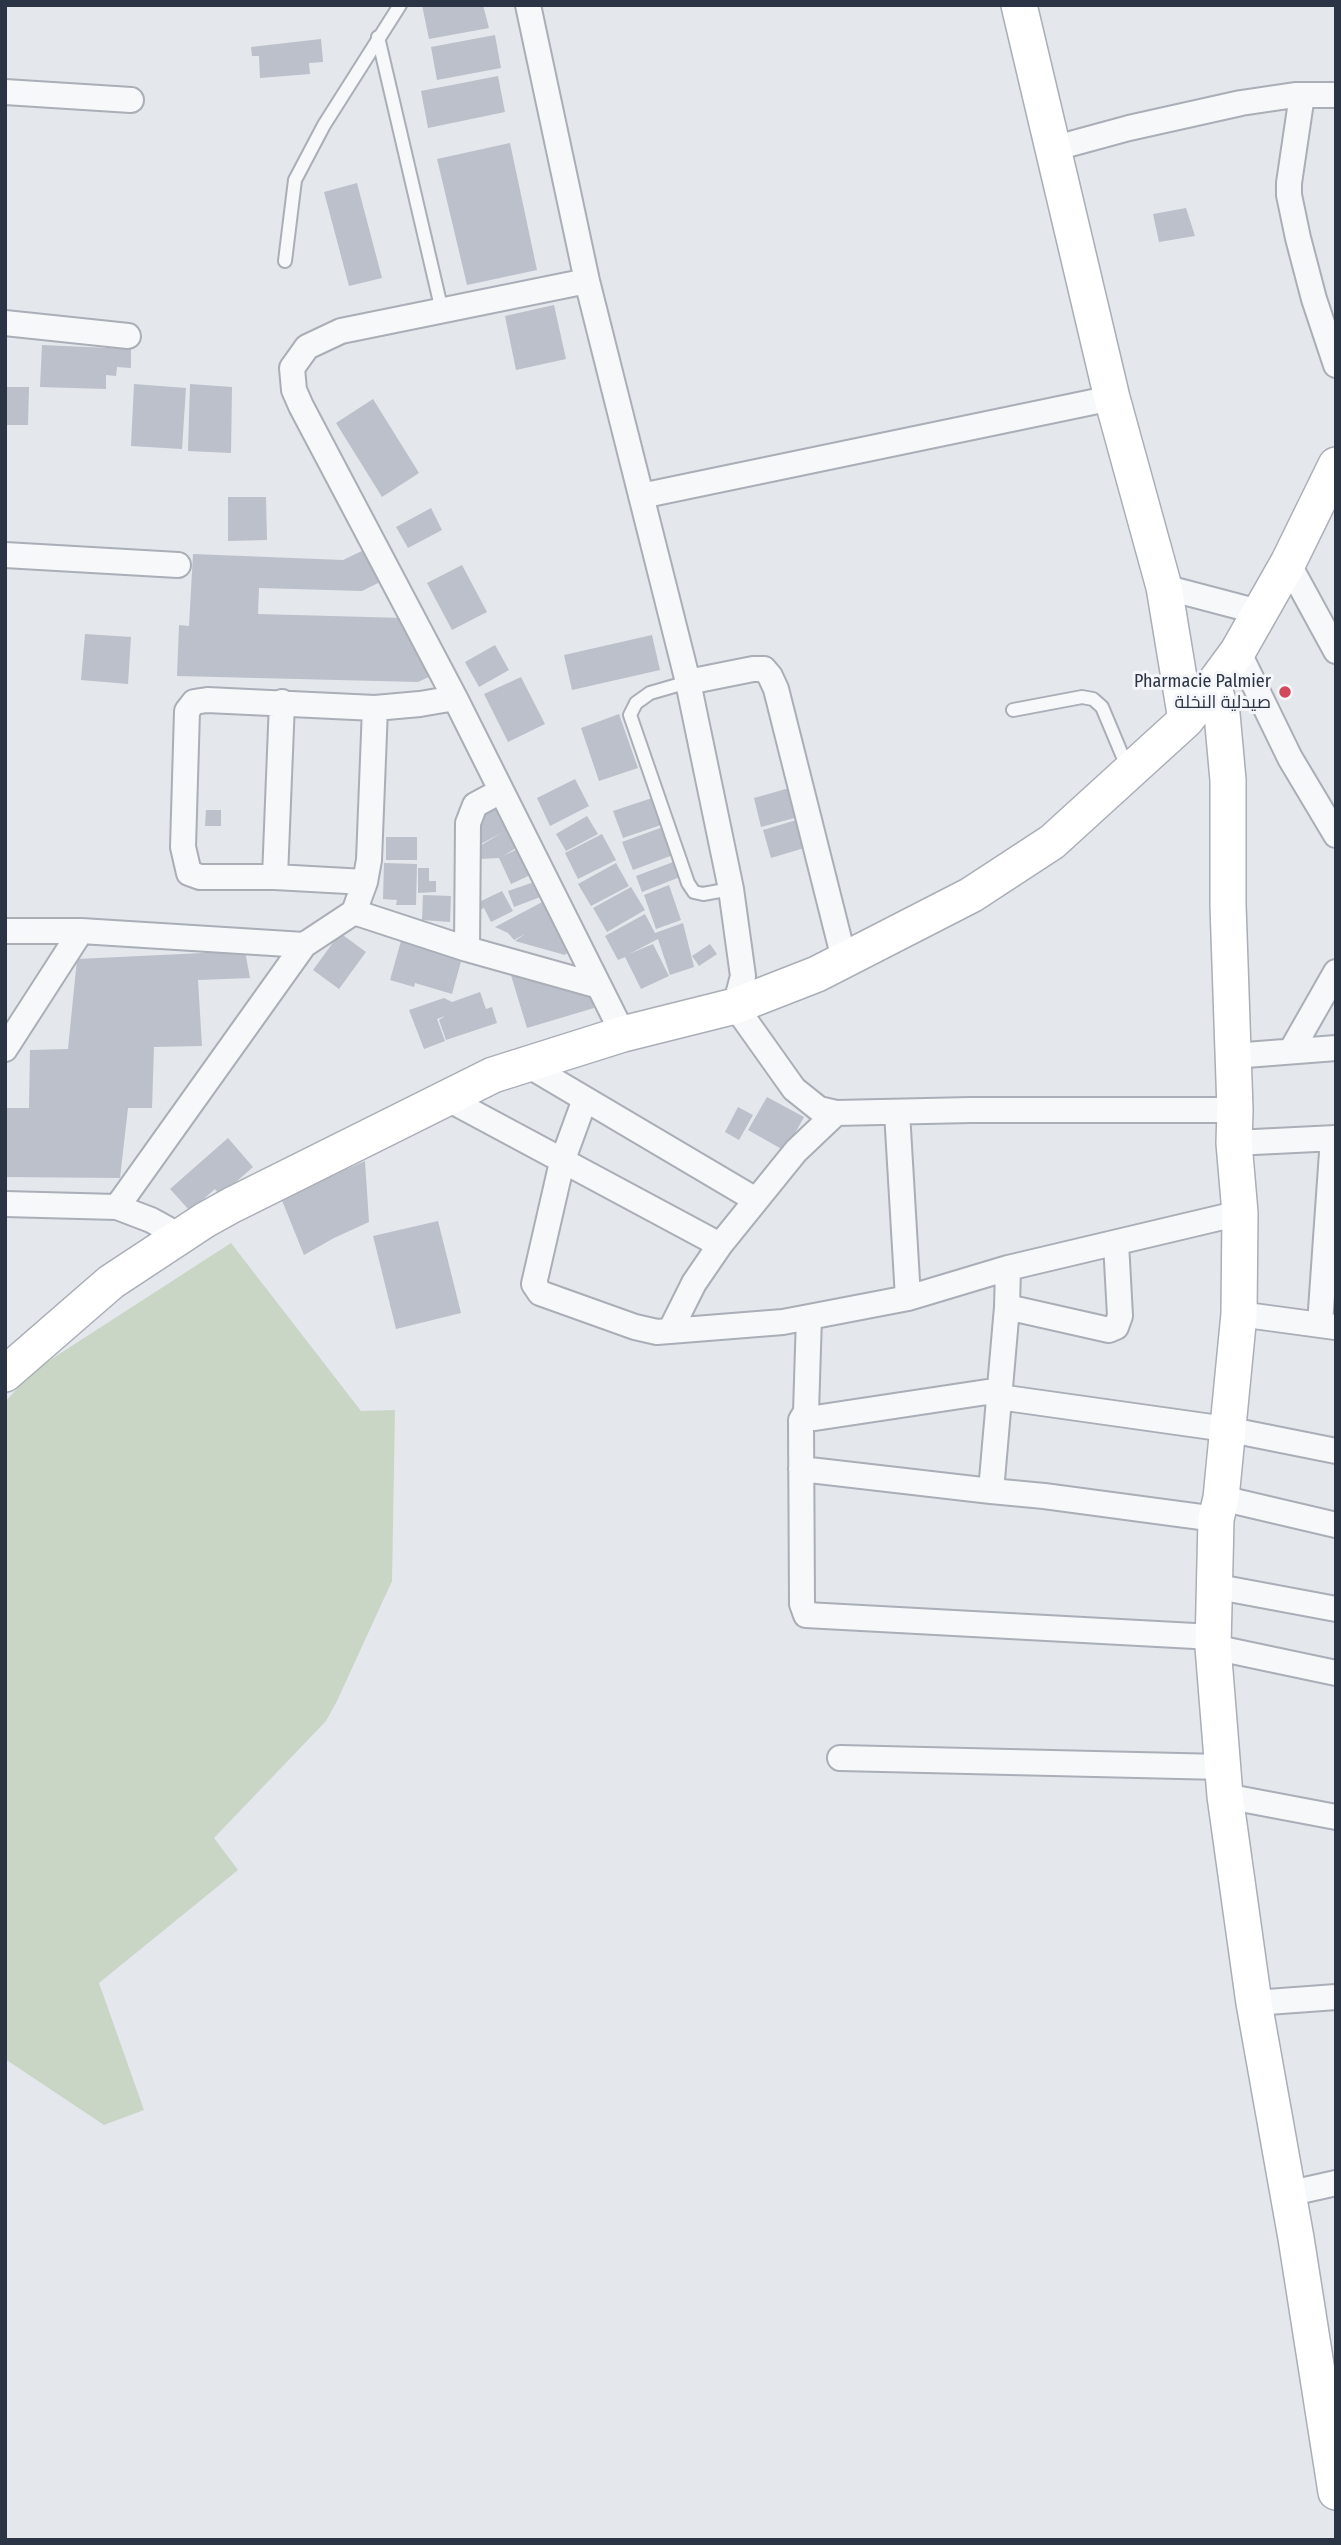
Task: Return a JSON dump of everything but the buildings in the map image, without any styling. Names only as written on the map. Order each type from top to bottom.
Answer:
[{"type":"main road","points":[[1019,5],[1112,398],[1164,587],[1186,720]]},
{"type":"main road","points":[[5,1374],[111,1282],[232,1205],[493,1075],[622,1034],[735,1006],[817,974],[982,887],[1052,842],[1186,720],[1213,685],[1238,651],[1288,563],[1326,512],[1336,465]]},
{"type":"main road","points":[[1213,685],[1223,714],[1228,780],[1228,905],[1240,1213],[1239,1314],[1218,1509],[1213,1586],[1213,1642],[1223,1782],[1254,2003],[1299,2252],[1336,2492]]},
{"type":"street","points":[[528,5],[587,281],[688,682],[731,889],[743,976],[735,1006],[794,1089],[819,1109],[836,1113],[897,1112],[1235,1127],[1334,1138],[1328,1326],[1239,1314]]},
{"type":"street","points":[[5,92],[131,100]]},
{"type":"street","points":[[1302,95],[1289,195],[1314,299],[1336,366]]},
{"type":"street","points":[[1052,149],[1129,128],[1241,103],[1302,95],[1336,95]]},
{"type":"street","points":[[587,281],[341,331],[307,347],[292,369],[294,390],[455,698],[622,1034]]},
{"type":"street","points":[[5,323],[128,336]]},
{"type":"street","points":[[641,496],[1112,398]]},
{"type":"street","points":[[5,555],[178,565]]},
{"type":"street","points":[[1288,563],[1336,652]]},
{"type":"street","points":[[1164,587],[1259,612]]},
{"type":"street","points":[[1238,651],[1290,758],[1336,835]]},
{"type":"street","points":[[688,682],[753,669],[764,669],[770,677],[776,689],[844,959]]},
{"type":"street","points":[[365,882],[275,877],[200,877],[189,873],[183,847],[187,711],[194,702],[207,700],[375,708],[455,698]]},
{"type":"street","points":[[275,877],[282,702]]},
{"type":"street","points":[[117,1207],[304,945],[354,912],[365,882],[369,860],[375,708]]},
{"type":"street","points":[[467,949],[468,823],[475,805],[501,790]]},
{"type":"street","points":[[354,912],[467,949],[599,986]]},
{"type":"street","points":[[5,930],[81,931],[304,945]]},
{"type":"street","points":[[5,1049],[81,931]]},
{"type":"street","points":[[1291,1051],[1336,972]]},
{"type":"street","points":[[1233,1056],[1336,1048]]},
{"type":"street","points":[[526,1065],[756,1200]]},
{"type":"street","points":[[446,1098],[720,1245]]},
{"type":"street","points":[[585,1100],[562,1162],[534,1284],[537,1290],[635,1327],[657,1332],[731,1327],[809,1317],[908,1298],[1007,1268],[1240,1213]]},
{"type":"street","points":[[897,1112],[908,1298]]},
{"type":"street","points":[[671,1329],[694,1283],[720,1245],[796,1151],[836,1113]]},
{"type":"street","points":[[5,1204],[117,1207],[151,1220],[180,1236]]},
{"type":"street","points":[[1007,1307],[1109,1330],[1116,1327],[1120,1316],[1116,1243]]},
{"type":"street","points":[[991,1491],[1007,1307],[1007,1268]]},
{"type":"street","points":[[809,1317],[806,1412],[801,1420],[802,1604],[806,1615],[1213,1642],[1336,1673]]},
{"type":"street","points":[[806,1412],[808,1416],[815,1418],[987,1392],[999,1397],[1226,1429],[1336,1451]]},
{"type":"street","points":[[801,1469],[991,1491],[1218,1509],[1336,1525]]},
{"type":"street","points":[[1213,1586],[1336,1609]]},
{"type":"street","points":[[840,1758],[1223,1782],[1336,1817]]},
{"type":"street","points":[[1254,2003],[1336,1997]]},
{"type":"street","points":[[1287,2194],[1336,2183]]},
{"type":"lane","points":[[285,261],[295,180],[324,125],[400,5]]},
{"type":"lane","points":[[378,37],[442,311]]},
{"type":"lane","points":[[688,682],[650,693],[636,703],[630,715],[688,883],[694,892],[703,894],[731,889]]},
{"type":"lane","points":[[1013,710],[1082,696],[1093,699],[1102,707],[1130,772]]},
{"type":"green space","points":[[231,1243],[361,1411],[395,1410],[392,1581],[326,1721],[214,1838],[238,1870],[99,1983],[144,2110],[104,2125],[5,2059],[5,1402],[33,1371]]},
{"type":"place","name":"Pharmacie Palmier صيدلية النخلة","points":[[1285,692]]}]
